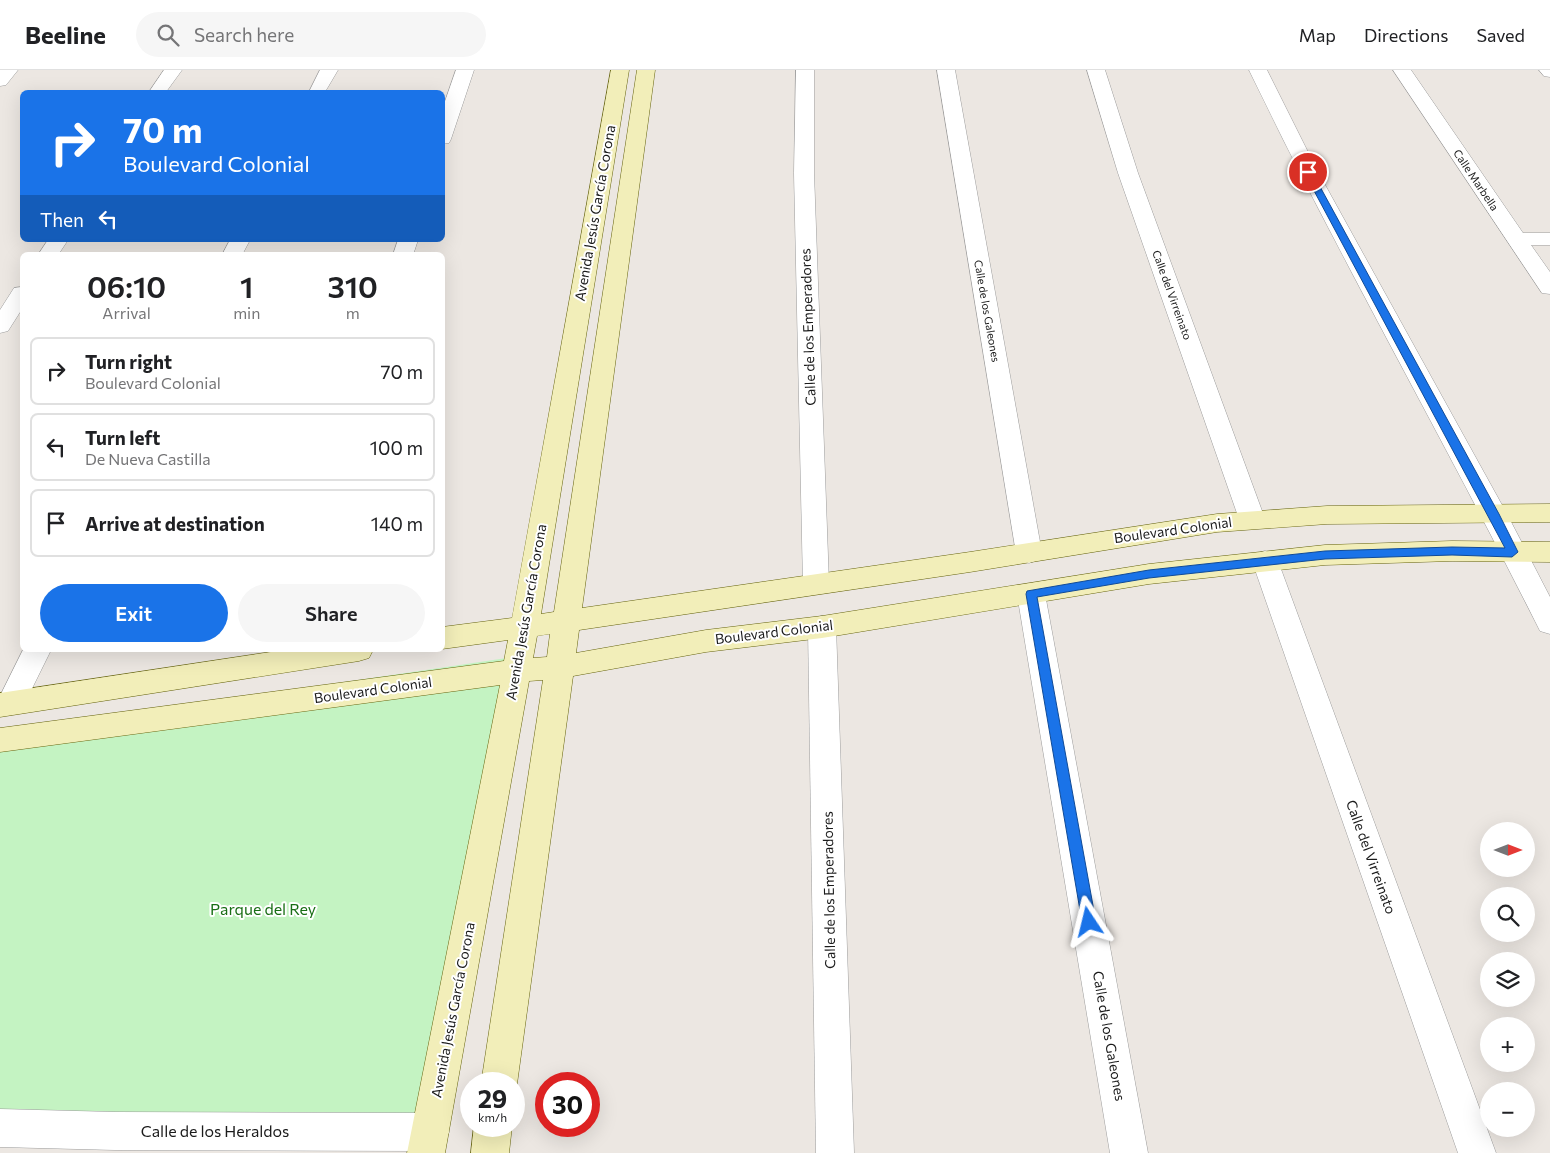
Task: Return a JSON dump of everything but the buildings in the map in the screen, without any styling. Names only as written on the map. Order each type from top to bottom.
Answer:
[{"type":"street","points":[[0,80],[9,70]]},
{"type":"street","points":[[158,90],[172,70]]},
{"type":"street","points":[[318,90],[329,70]]},
{"type":"street","points":[[445,130],[465,70]]},
{"type":"street","name":"Avenida Jesús García Corona","points":[[428,1143],[517,671],[620,70]]},
{"type":"street","name":"Avenida Jesús García Corona","points":[[501,1072],[646,70]]},
{"type":"street","name":"Calle de los Emperadores","points":[[806,70],[804,173],[816,584]]},
{"type":"street","name":"Calle de los Galeones","points":[[946,70],[1029,553]]},
{"type":"street","name":"Calle del Virreinato","points":[[1096,70],[1128,173],[1252,519]]},
{"type":"street","points":[[1258,70],[1308,172],[1494,514],[1550,623]]},
{"type":"street","name":"Calle Marbella","points":[[1402,70],[1550,288]]},
{"type":"street","points":[[1516,239],[1550,239]]},
{"type":"street","points":[[0,326],[20,296]]},
{"type":"street","name":"Boulevard Colonial","points":[[445,638],[567,622],[1029,553],[1138,534],[1252,519],[1361,514],[1550,513]]},
{"type":"street","name":"Boulevard Colonial","points":[[0,740],[558,667],[706,641],[822,627],[1149,574],[1325,555],[1388,552],[1550,552]]},
{"type":"street","name":"Calle del Virreinato","points":[[1265,561],[1477,1153]]},
{"type":"street","name":"Calle de los Galeones","points":[[1031,594],[1129,1153]]},
{"type":"street","name":"Calle de los Emperadores","points":[[822,627],[835,1153]]},
{"type":"street","points":[[5,704],[36,652]]},
{"type":"street","points":[[5,704],[107,691],[265,657],[332,652]]},
{"type":"street","name":"Calle de los Heraldos","points":[[0,1128],[111,1142],[428,1143]]},
{"type":"street","points":[[490,1153],[492,1137]]},
{"type":"green space","name":"Parque del Rey","points":[[520,656],[442,1121],[0,1122],[0,733]]},
{"type":"route","points":[[1089,922],[1031,594],[1149,574],[1325,555],[1388,552],[1512,552],[1494,514],[1308,172]]}]
